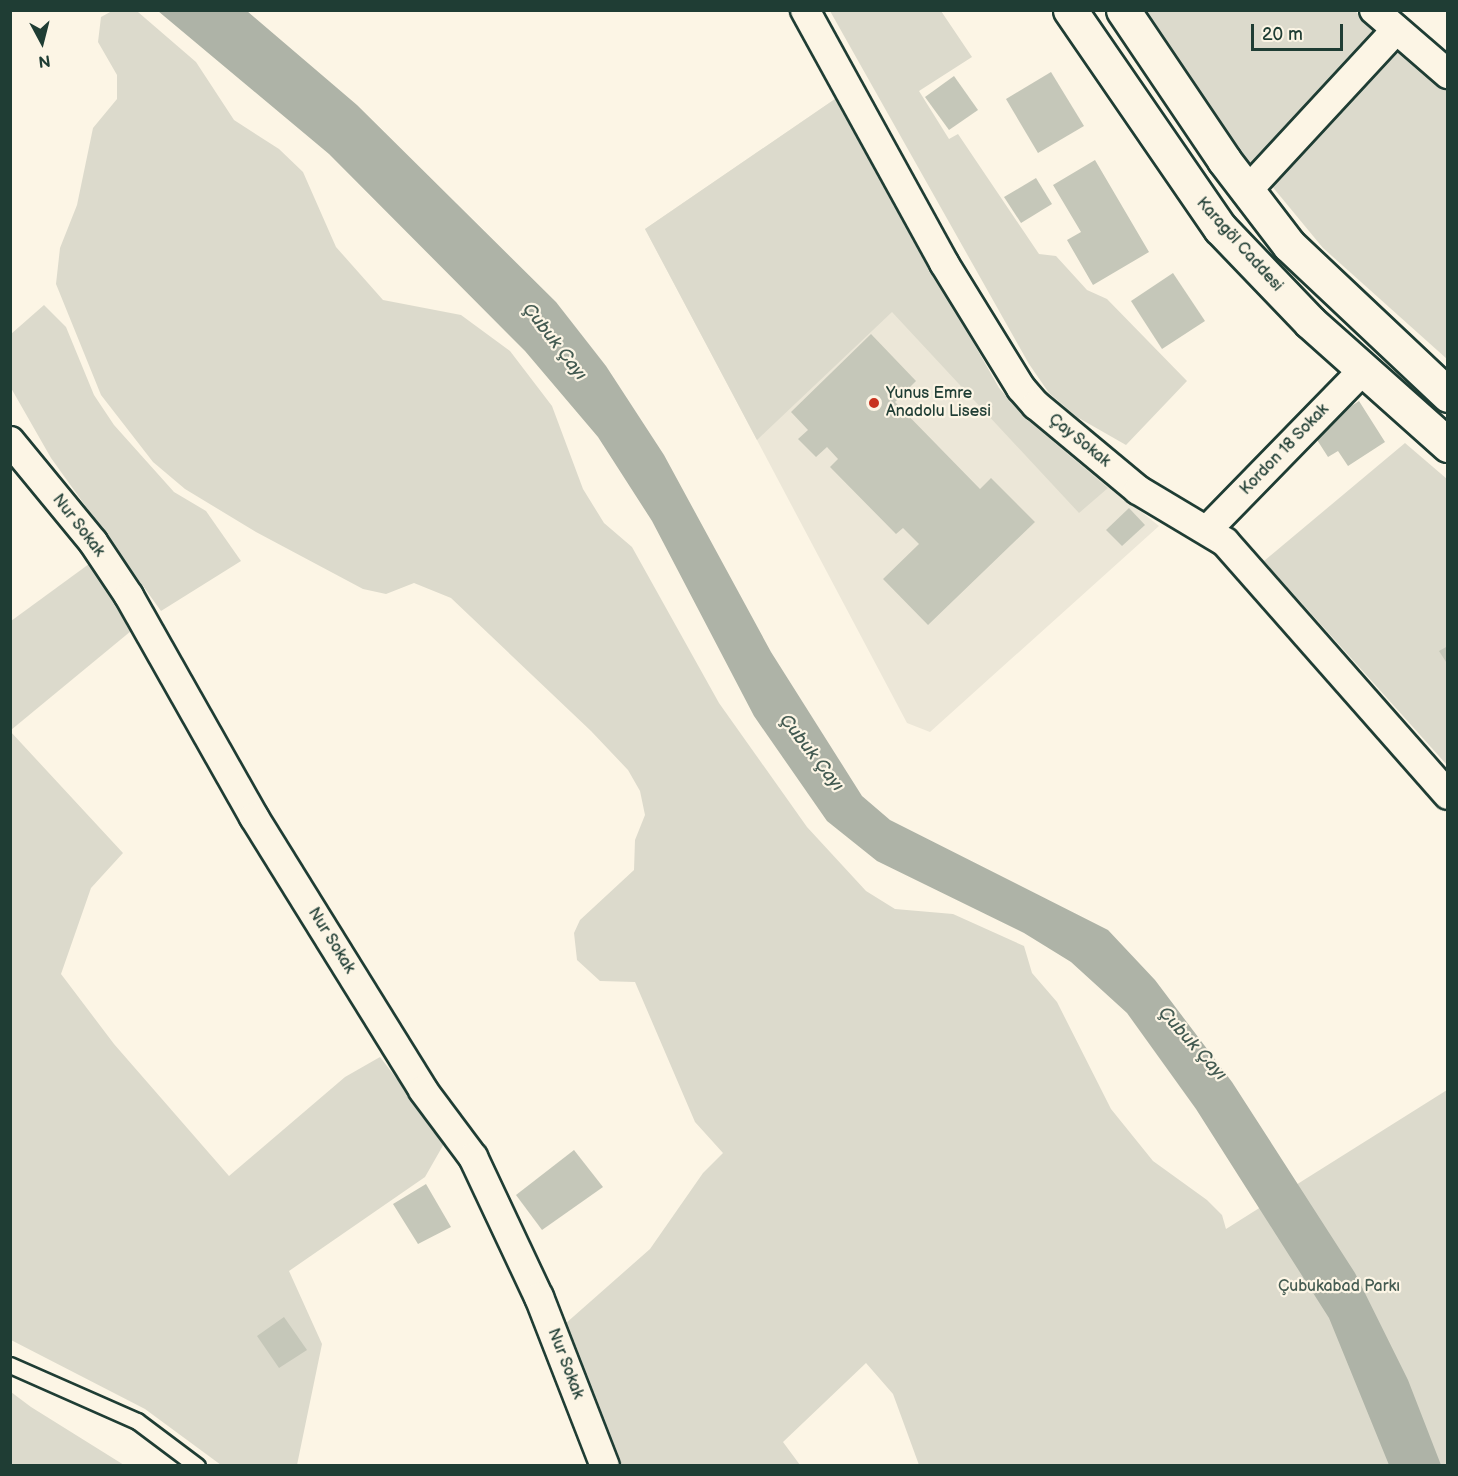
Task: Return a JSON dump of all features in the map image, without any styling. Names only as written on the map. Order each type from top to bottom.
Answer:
[{"type":"main road","name":"Karagöl Caddesi","points":[[1070,10],[1220,228],[1362,371],[1448,445]]},
{"type":"main road","points":[[1123,10],[1246,192],[1311,268],[1448,396]]},
{"type":"street","name":"Çay Sokak","points":[[804,10],[944,263],[1021,388],[1035,405],[1138,490],[1208,529],[1247,564],[1448,795]]},
{"type":"street","points":[[1374,10],[1448,74]]},
{"type":"street","points":[[1246,192],[1396,30]]},
{"type":"street","name":"Kordon 18 Sokak","points":[[1208,529],[1362,371]]},
{"type":"street","name":"Nur Sokak","points":[[10,441],[93,542],[129,596],[260,826],[423,1090],[473,1157],[539,1297],[605,1466]]},
{"type":"lane","points":[[10,1365],[137,1421],[197,1466]]},
{"type":"shaded area","name":"Yunus Emre Anadolu Lisesi","points":[[835,99],[999,388],[1025,418],[1159,526],[930,732],[907,723],[645,229]]},
{"type":"green space","name":"Çubukabad Parkı","points":[[112,11],[138,12],[196,62],[234,120],[279,149],[303,172],[336,247],[383,300],[461,315],[510,351],[552,406],[583,489],[604,523],[632,547],[719,703],[807,827],[866,891],[895,909],[953,914],[1024,946],[1032,973],[1057,1002],[1111,1109],[1153,1161],[1207,1200],[1222,1215],[1226,1229],[1447,1090],[1447,1465],[919,1465],[893,1394],[866,1363],[783,1442],[800,1465],[619,1465],[565,1324],[650,1249],[703,1173],[723,1153],[695,1122],[635,982],[600,981],[577,960],[574,933],[580,920],[634,870],[635,840],[645,815],[640,791],[628,770],[591,731],[451,598],[414,583],[386,594],[363,589],[256,532],[185,489],[153,462],[101,395],[56,284],[60,248],[77,205],[93,128],[117,99],[117,75],[98,42],[101,17]]},
{"type":"green space","points":[[830,11],[941,11],[972,57],[919,91],[949,139],[958,134],[1039,254],[1056,256],[1087,290],[1107,299],[1187,381],[1126,445],[1077,417],[1049,393],[1029,364]]},
{"type":"green space","points":[[1144,11],[1355,11],[1377,31],[1250,173]]},
{"type":"green space","points":[[1397,42],[1447,85],[1447,359],[1323,248],[1271,185]]},
{"type":"green space","points":[[835,99],[999,388],[1025,418],[1108,488],[1079,513],[892,312],[757,440],[645,229]]},
{"type":"green space","points":[[44,305],[66,327],[94,395],[114,425],[174,492],[206,511],[241,561],[161,611],[51,458],[11,388],[11,334]]},
{"type":"green space","points":[[1405,443],[1447,479],[1447,765],[1264,561]]},
{"type":"green space","points":[[89,564],[131,631],[11,730],[11,621]]},
{"type":"green space","points":[[10,731],[123,853],[91,888],[61,974],[114,1044],[229,1176],[345,1077],[380,1057],[445,1142],[425,1177],[289,1271],[322,1344],[297,1465],[221,1465],[145,1409],[11,1340]]},
{"type":"green space","points":[[11,1392],[31,1407],[124,1465],[11,1465]]},
{"type":"water","name":"Çubuk Çayı","points":[[158,11],[247,11],[357,105],[556,302],[606,366],[664,455],[771,652],[862,796],[890,820],[1108,930],[1155,980],[1232,1082],[1355,1273],[1408,1380],[1441,1465],[1389,1465],[1329,1318],[1196,1109],[1127,1013],[1071,962],[1024,933],[877,861],[827,821],[754,716],[652,521],[598,437],[525,351],[329,154]]},
{"type":"building","points":[[1051,72],[1084,126],[1038,153],[1006,99]]},
{"type":"building","points":[[954,76],[978,110],[949,130],[925,97]]},
{"type":"building","points":[[1095,160],[1149,252],[1093,285],[1067,240],[1081,232],[1053,185]]},
{"type":"building","points":[[1036,178],[1052,204],[1021,223],[1004,197]]},
{"type":"building","points":[[1173,273],[1205,321],[1162,349],[1131,301]]},
{"type":"building","points":[[871,334],[916,381],[895,402],[980,489],[991,478],[1035,522],[928,625],[883,579],[919,544],[903,528],[896,534],[830,467],[838,459],[827,447],[816,457],[798,439],[808,430],[791,412]]},
{"type":"building","points":[[1359,401],[1385,442],[1348,466],[1338,451],[1328,457],[1312,432]]},
{"type":"building","points":[[1129,508],[1145,525],[1122,546],[1106,530]]},
{"type":"building","points":[[1448,646],[1448,665],[1439,651]]},
{"type":"building","points":[[574,1150],[603,1187],[542,1230],[516,1195]]},
{"type":"building","points":[[426,1184],[451,1227],[418,1244],[393,1204]]},
{"type":"building","points":[[284,1317],[307,1350],[279,1368],[257,1336]]},
{"type":"place","name":"Yunus Emre Anadolu Lisesi","points":[[874,403]]}]
